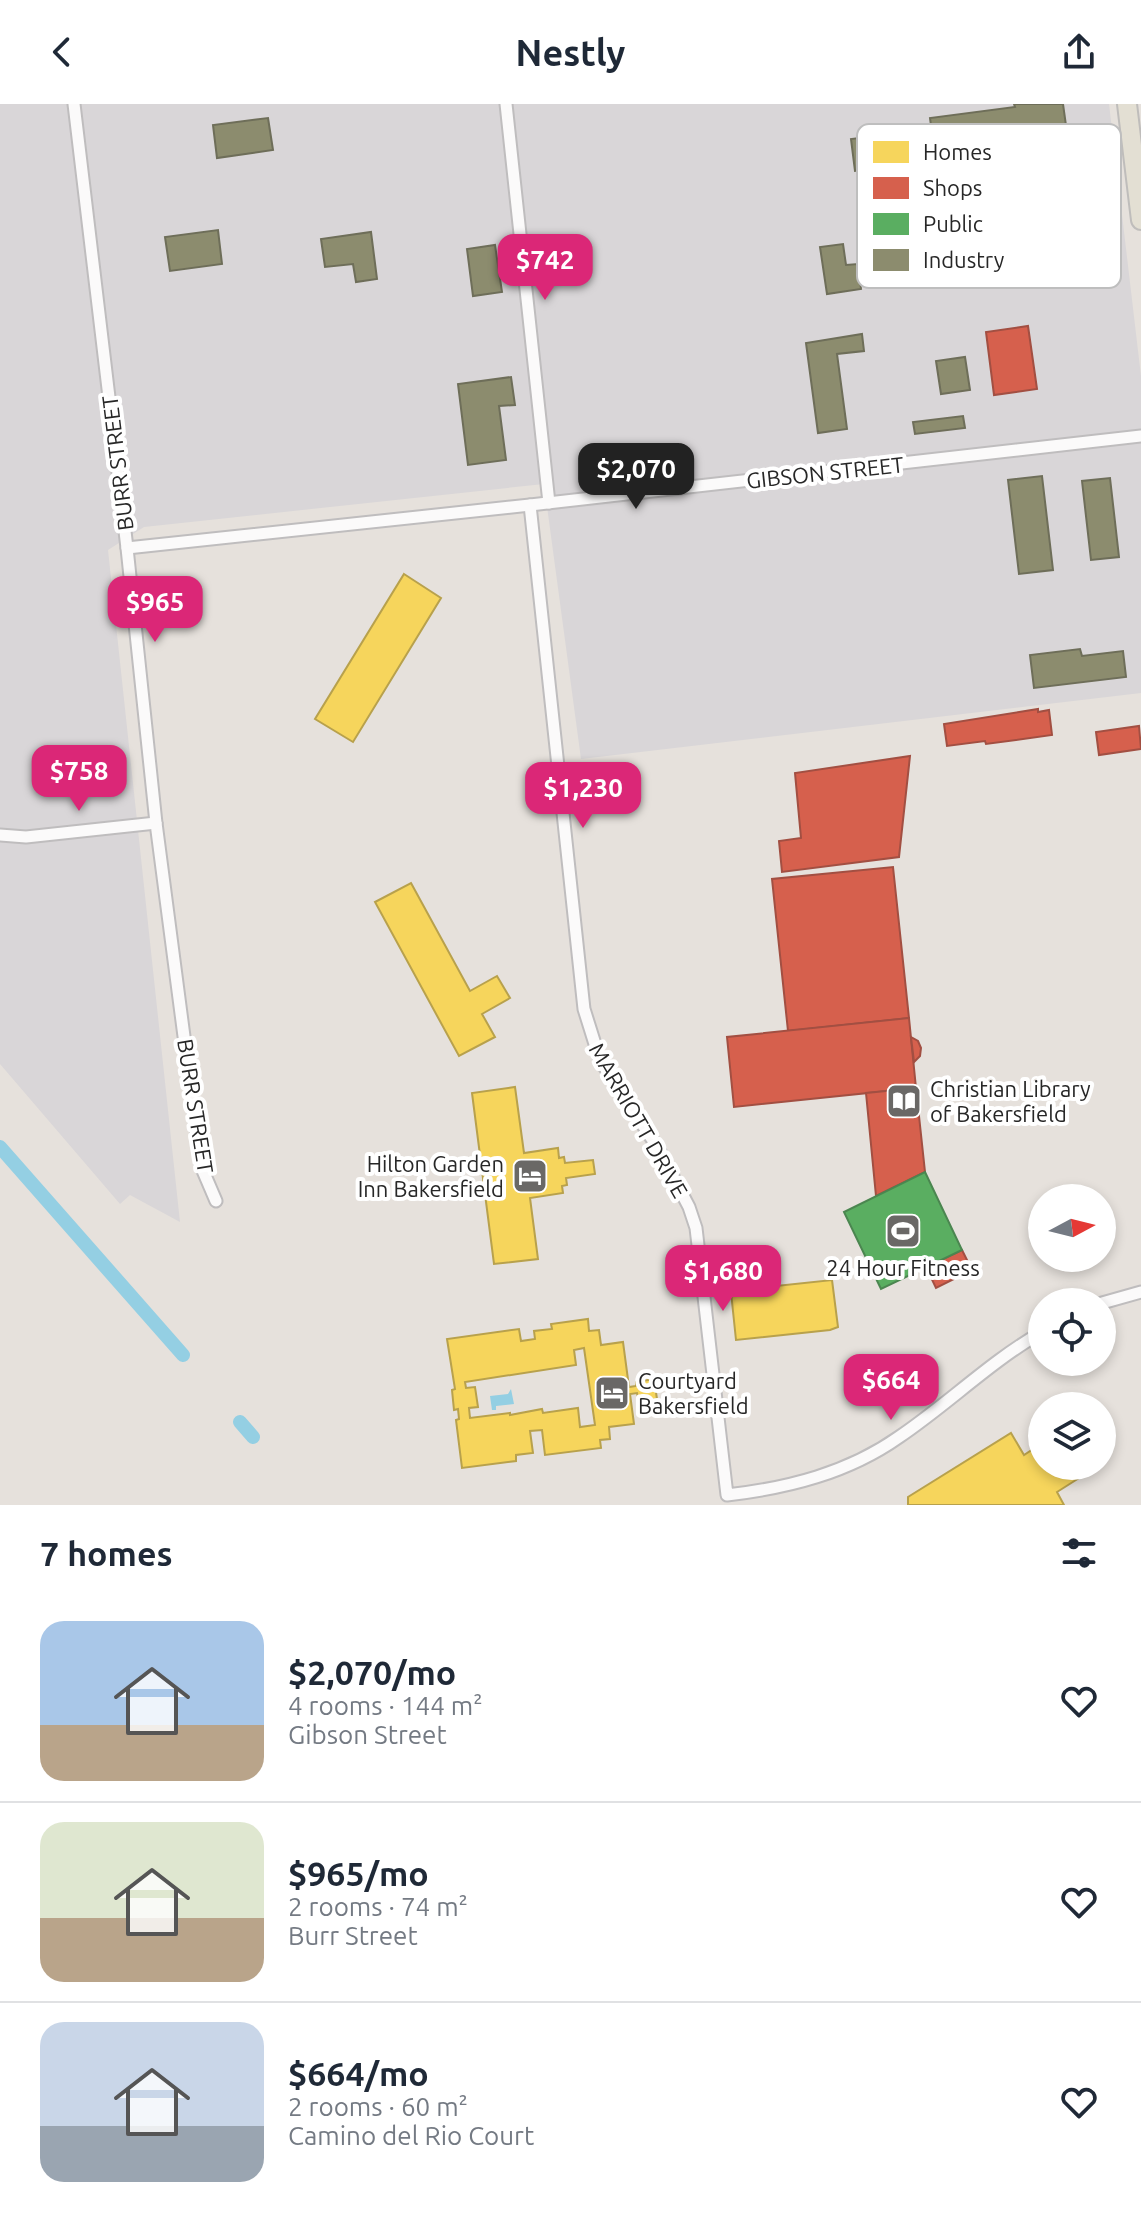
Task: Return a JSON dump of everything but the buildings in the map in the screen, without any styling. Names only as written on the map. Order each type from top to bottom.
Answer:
[{"type":"main road","points":[[1127,104],[1141,220]]},
{"type":"street","name":"BURR STREET","points":[[74,104],[156,823],[201,1166],[216,1201]]},
{"type":"street","points":[[506,104],[549,503]]},
{"type":"street","name":"GIBSON STREET","points":[[127,548],[1141,436]]},
{"type":"street","name":"MARRIOTT DRIVE","points":[[530,505],[584,1009],[600,1060],[658,1148],[696,1228],[727,1495],[807,1481],[869,1455],[898,1438],[1028,1342]]},
{"type":"street","points":[[0,835],[26,837],[156,823]]},
{"type":"street","points":[[1116,1299],[1141,1292]]},
{"type":"shaded area","points":[[0,104],[1109,104],[1111,124],[857,124],[857,288],[1121,288],[1121,206],[1141,376],[1141,693],[581,759],[544,484],[144,527],[108,550],[180,1222],[130,1195],[120,1204],[0,1064]]},
{"type":"water","points":[[511,1389],[514,1404],[496,1406],[496,1410],[492,1410],[490,1396],[508,1394]]},
{"type":"waterway","points":[[0,1147],[183,1355]]},
{"type":"waterway","points":[[240,1422],[253,1437]]},
{"type":"place","name":"Christian Library of Bakersfield","points":[[904,1101]]},
{"type":"place","name":"Hilton Garden Inn Bakersfield","points":[[530,1176]]},
{"type":"place","name":"24 Hour Fitness","points":[[903,1231]]},
{"type":"place","name":"Courtyard Bakersfield","points":[[612,1393]]}]
